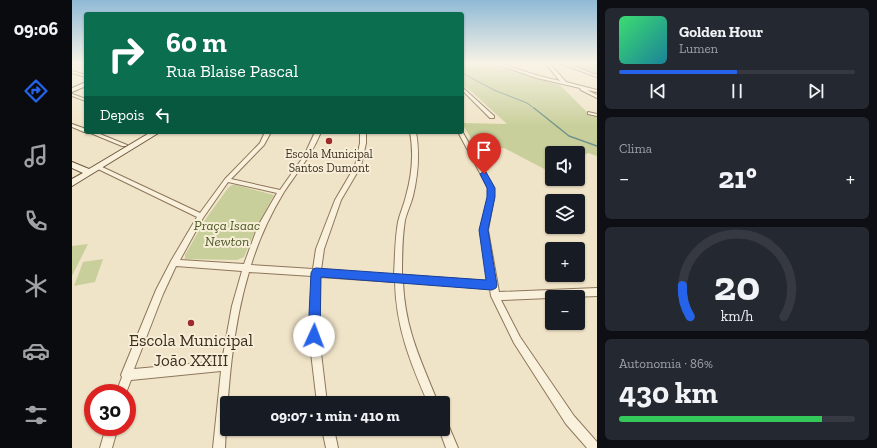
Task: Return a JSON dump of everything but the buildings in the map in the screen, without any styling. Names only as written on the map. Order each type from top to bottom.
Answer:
[{"type":"main road","points":[[72,90],[84,85]]},
{"type":"main road","points":[[72,95],[84,89]]},
{"type":"main road","points":[[72,183],[86,171],[143,134]]},
{"type":"main road","points":[[72,176],[98,167],[153,134]]},
{"type":"main road","points":[[72,165],[86,171]]},
{"type":"street","points":[[568,84],[597,91]]},
{"type":"street","points":[[576,86],[597,97]]},
{"type":"street","points":[[464,90],[492,117]]},
{"type":"street","points":[[72,95],[84,99]]},
{"type":"street","points":[[590,113],[597,115]]},
{"type":"street","points":[[72,125],[84,129]]},
{"type":"street","points":[[95,134],[124,145]]},
{"type":"street","points":[[124,384],[159,293],[174,263],[201,216],[227,180],[262,144],[267,134]]},
{"type":"street","points":[[220,448],[226,366],[237,308],[247,267],[263,225],[282,192],[307,157],[317,134]]},
{"type":"street","points":[[321,396],[314,336],[316,273],[320,249],[330,219],[338,200],[358,166],[363,143],[363,134]]},
{"type":"street","points":[[414,134],[416,160],[402,223],[398,258],[399,280],[402,312],[412,354],[430,396]]},
{"type":"street","points":[[462,134],[491,188],[491,197],[484,230],[495,296],[517,340],[570,420],[595,448]]},
{"type":"street","points":[[98,167],[201,216]]},
{"type":"street","points":[[227,180],[282,192]]},
{"type":"street","points":[[174,263],[247,267],[399,280],[492,285]]},
{"type":"street","points":[[495,296],[597,292]]},
{"type":"street","points":[[126,375],[226,366]]},
{"type":"street","points":[[106,448],[109,436]]},
{"type":"street","points":[[329,436],[332,448]]},
{"type":"street","points":[[447,436],[452,448]]},
{"type":"green space","points":[[464,84],[560,85],[587,112],[597,116],[597,156],[588,153],[585,154],[585,146],[545,146],[545,169],[504,148],[479,152],[464,126],[464,123],[507,124],[464,86]]},
{"type":"green space","name":"Praça Isaac Newton","points":[[232,185],[274,195],[254,233],[244,257],[237,260],[185,259],[185,255],[205,220],[228,188]]},
{"type":"green space","points":[[88,244],[72,276],[72,246]]},
{"type":"green space","points":[[103,259],[95,282],[74,286],[83,262]]},
{"type":"waterway","points":[[483,84],[527,103],[535,109]]},
{"type":"waterway","points":[[534,108],[569,136],[597,146]]},
{"type":"place","name":"Escola Municipal Santos Dumont","points":[[329,141]]},
{"type":"place","name":"Escola Municipal João XXIII","points":[[191,323]]},
{"type":"route","points":[[314,336],[316,273],[399,280],[492,285],[484,230],[491,197],[491,188],[484,174]]}]
